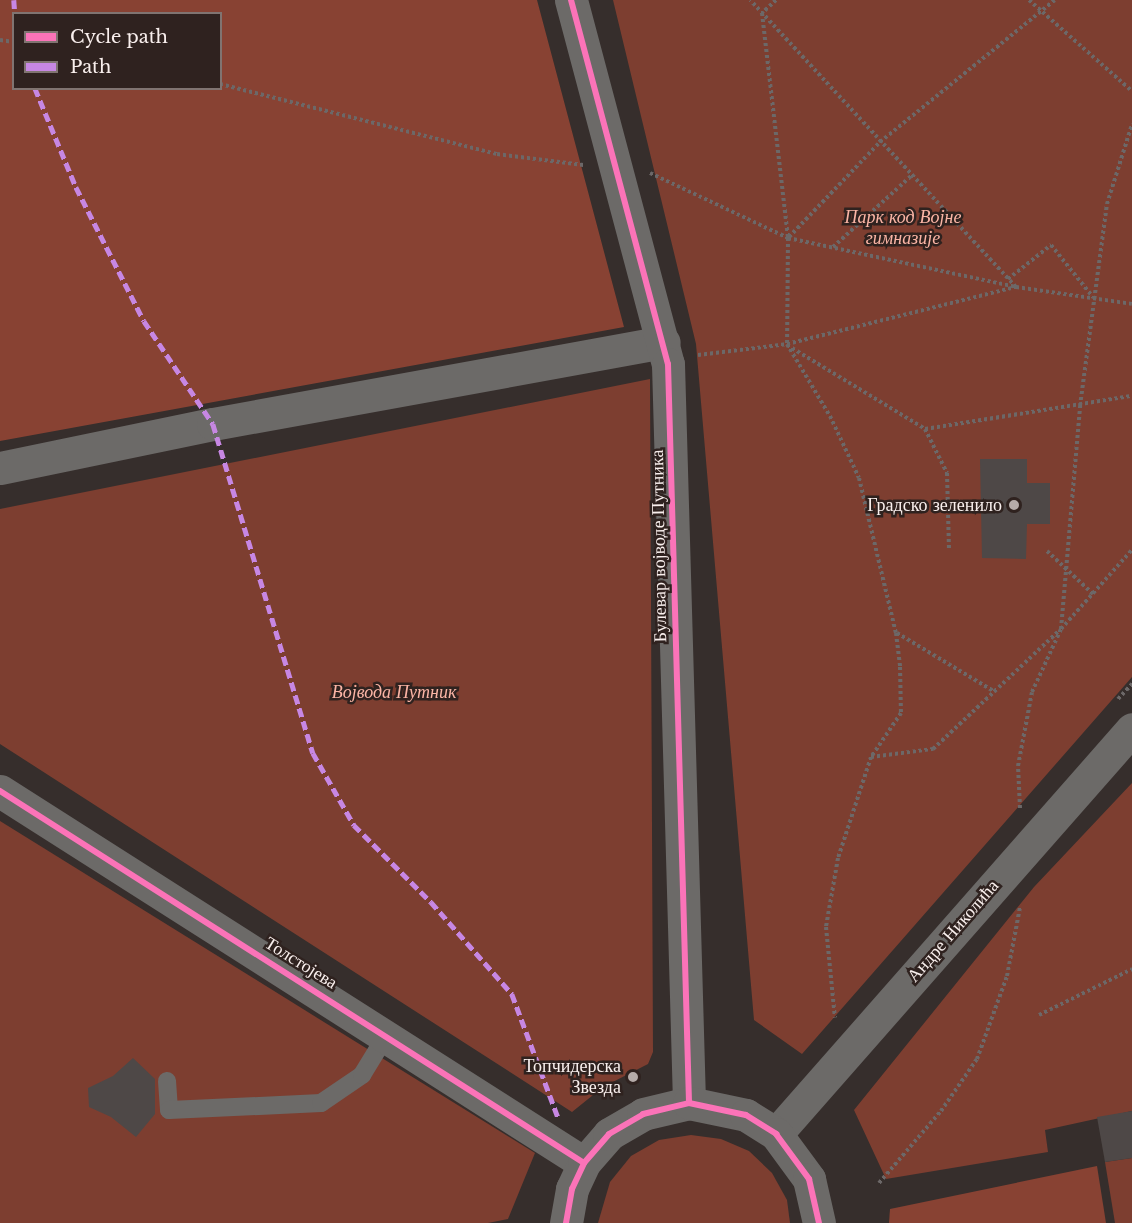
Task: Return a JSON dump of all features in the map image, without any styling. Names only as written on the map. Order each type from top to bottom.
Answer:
[{"type":"street","name":"Булевар војводе Путника","points":[[571,0],[666,353],[689,1103]]},
{"type":"street","points":[[0,468],[213,424],[666,353]]},
{"type":"street","name":"Андре Николића","points":[[776,1134],[1132,729]]},
{"type":"street","name":"Толстојева","points":[[0,791],[387,1034],[584,1163]]},
{"type":"street","points":[[566,1223],[572,1189],[584,1163],[609,1134],[643,1114],[689,1103],[746,1115],[776,1134],[809,1179],[819,1223]]},
{"type":"lane","points":[[167,1081],[170,1110],[321,1103],[362,1075],[387,1034]]},
{"type":"path","points":[[750,0],[1016,287]]},
{"type":"path","points":[[762,13],[776,0]]},
{"type":"path","points":[[1029,0],[1132,91]]},
{"type":"path","points":[[788,238],[880,142],[1055,0]]},
{"type":"path","points":[[762,13],[788,238],[786,344],[830,416],[859,478],[896,633],[901,713],[871,757],[838,858],[826,927],[835,1026]]},
{"type":"path","points":[[222,85],[497,154],[646,171],[788,238],[1016,287],[1132,304]]},
{"type":"path","points":[[1023,851],[1018,766],[1032,692],[1061,629],[1080,406],[1093,297],[1107,204],[1132,124]]},
{"type":"path","points":[[833,248],[912,175]]},
{"type":"path","points":[[1008,279],[1051,244],[1093,297]]},
{"type":"path","points":[[666,353],[688,356],[786,344],[1016,287]]},
{"type":"path","points":[[786,344],[925,429],[947,473],[949,548]]},
{"type":"path","points":[[925,429],[1132,396]]},
{"type":"path","points":[[871,757],[933,749],[1061,629],[1132,550]]},
{"type":"path","points":[[1047,551],[1093,594]]},
{"type":"path","points":[[896,633],[995,692]]},
{"type":"path","points":[[879,1183],[942,1111],[977,1059],[1007,976],[1021,903]]},
{"type":"path","points":[[1039,1015],[1132,969]]},
{"type":"green space","name":"Парк код Војне гимназије","points":[[613,0],[1132,0],[1132,677],[802,1054],[754,1020],[696,344]]},
{"type":"green space","name":"Војвода Путник","points":[[650,379],[653,1052],[648,1064],[603,1087],[572,1112],[0,744],[0,509]]},
{"type":"green space","points":[[1132,783],[1132,1111],[1045,1130],[1048,1152],[886,1179],[854,1110],[1034,887]]},
{"type":"green space","points":[[0,821],[535,1153],[508,1219],[488,1223],[0,1223]]},
{"type":"green space","points":[[691,1135],[721,1139],[749,1151],[772,1173],[787,1200],[790,1223],[598,1223],[610,1182],[631,1156],[659,1140]]},
{"type":"green space","points":[[1132,1158],[1132,1223],[1115,1223],[1105,1162]]},
{"type":"shaded area","points":[[0,0],[537,0],[624,327],[0,441]]},
{"type":"shaded area","points":[[1097,1166],[1106,1223],[889,1223],[890,1209]]},
{"type":"building","points":[[980,459],[1027,459],[1027,483],[1050,483],[1050,524],[1027,524],[1026,559],[982,558]]},
{"type":"building","points":[[133,1058],[155,1079],[155,1114],[136,1137],[111,1117],[89,1107],[88,1088],[113,1076]]},
{"type":"building","points":[[1132,1111],[1132,1158],[1105,1162],[1097,1117]]},
{"type":"marked path","points":[[14,0],[15,12]]},
{"type":"marked path","points":[[36,90],[76,187],[144,321],[213,424],[313,753],[354,825],[431,902],[512,994],[558,1117]]},
{"type":"cycle path","points":[[571,0],[668,364],[689,1103]]},
{"type":"cycle path","points":[[0,791],[584,1163]]},
{"type":"cycle path","points":[[566,1223],[572,1189],[584,1163],[609,1134],[643,1114],[689,1103],[746,1115],[776,1134],[809,1179],[819,1223]]},
{"type":"place","name":"Градско зеленило","points":[[1014,505]]},
{"type":"place","name":"Топчидерска Звезда","points":[[633,1077]]}]
